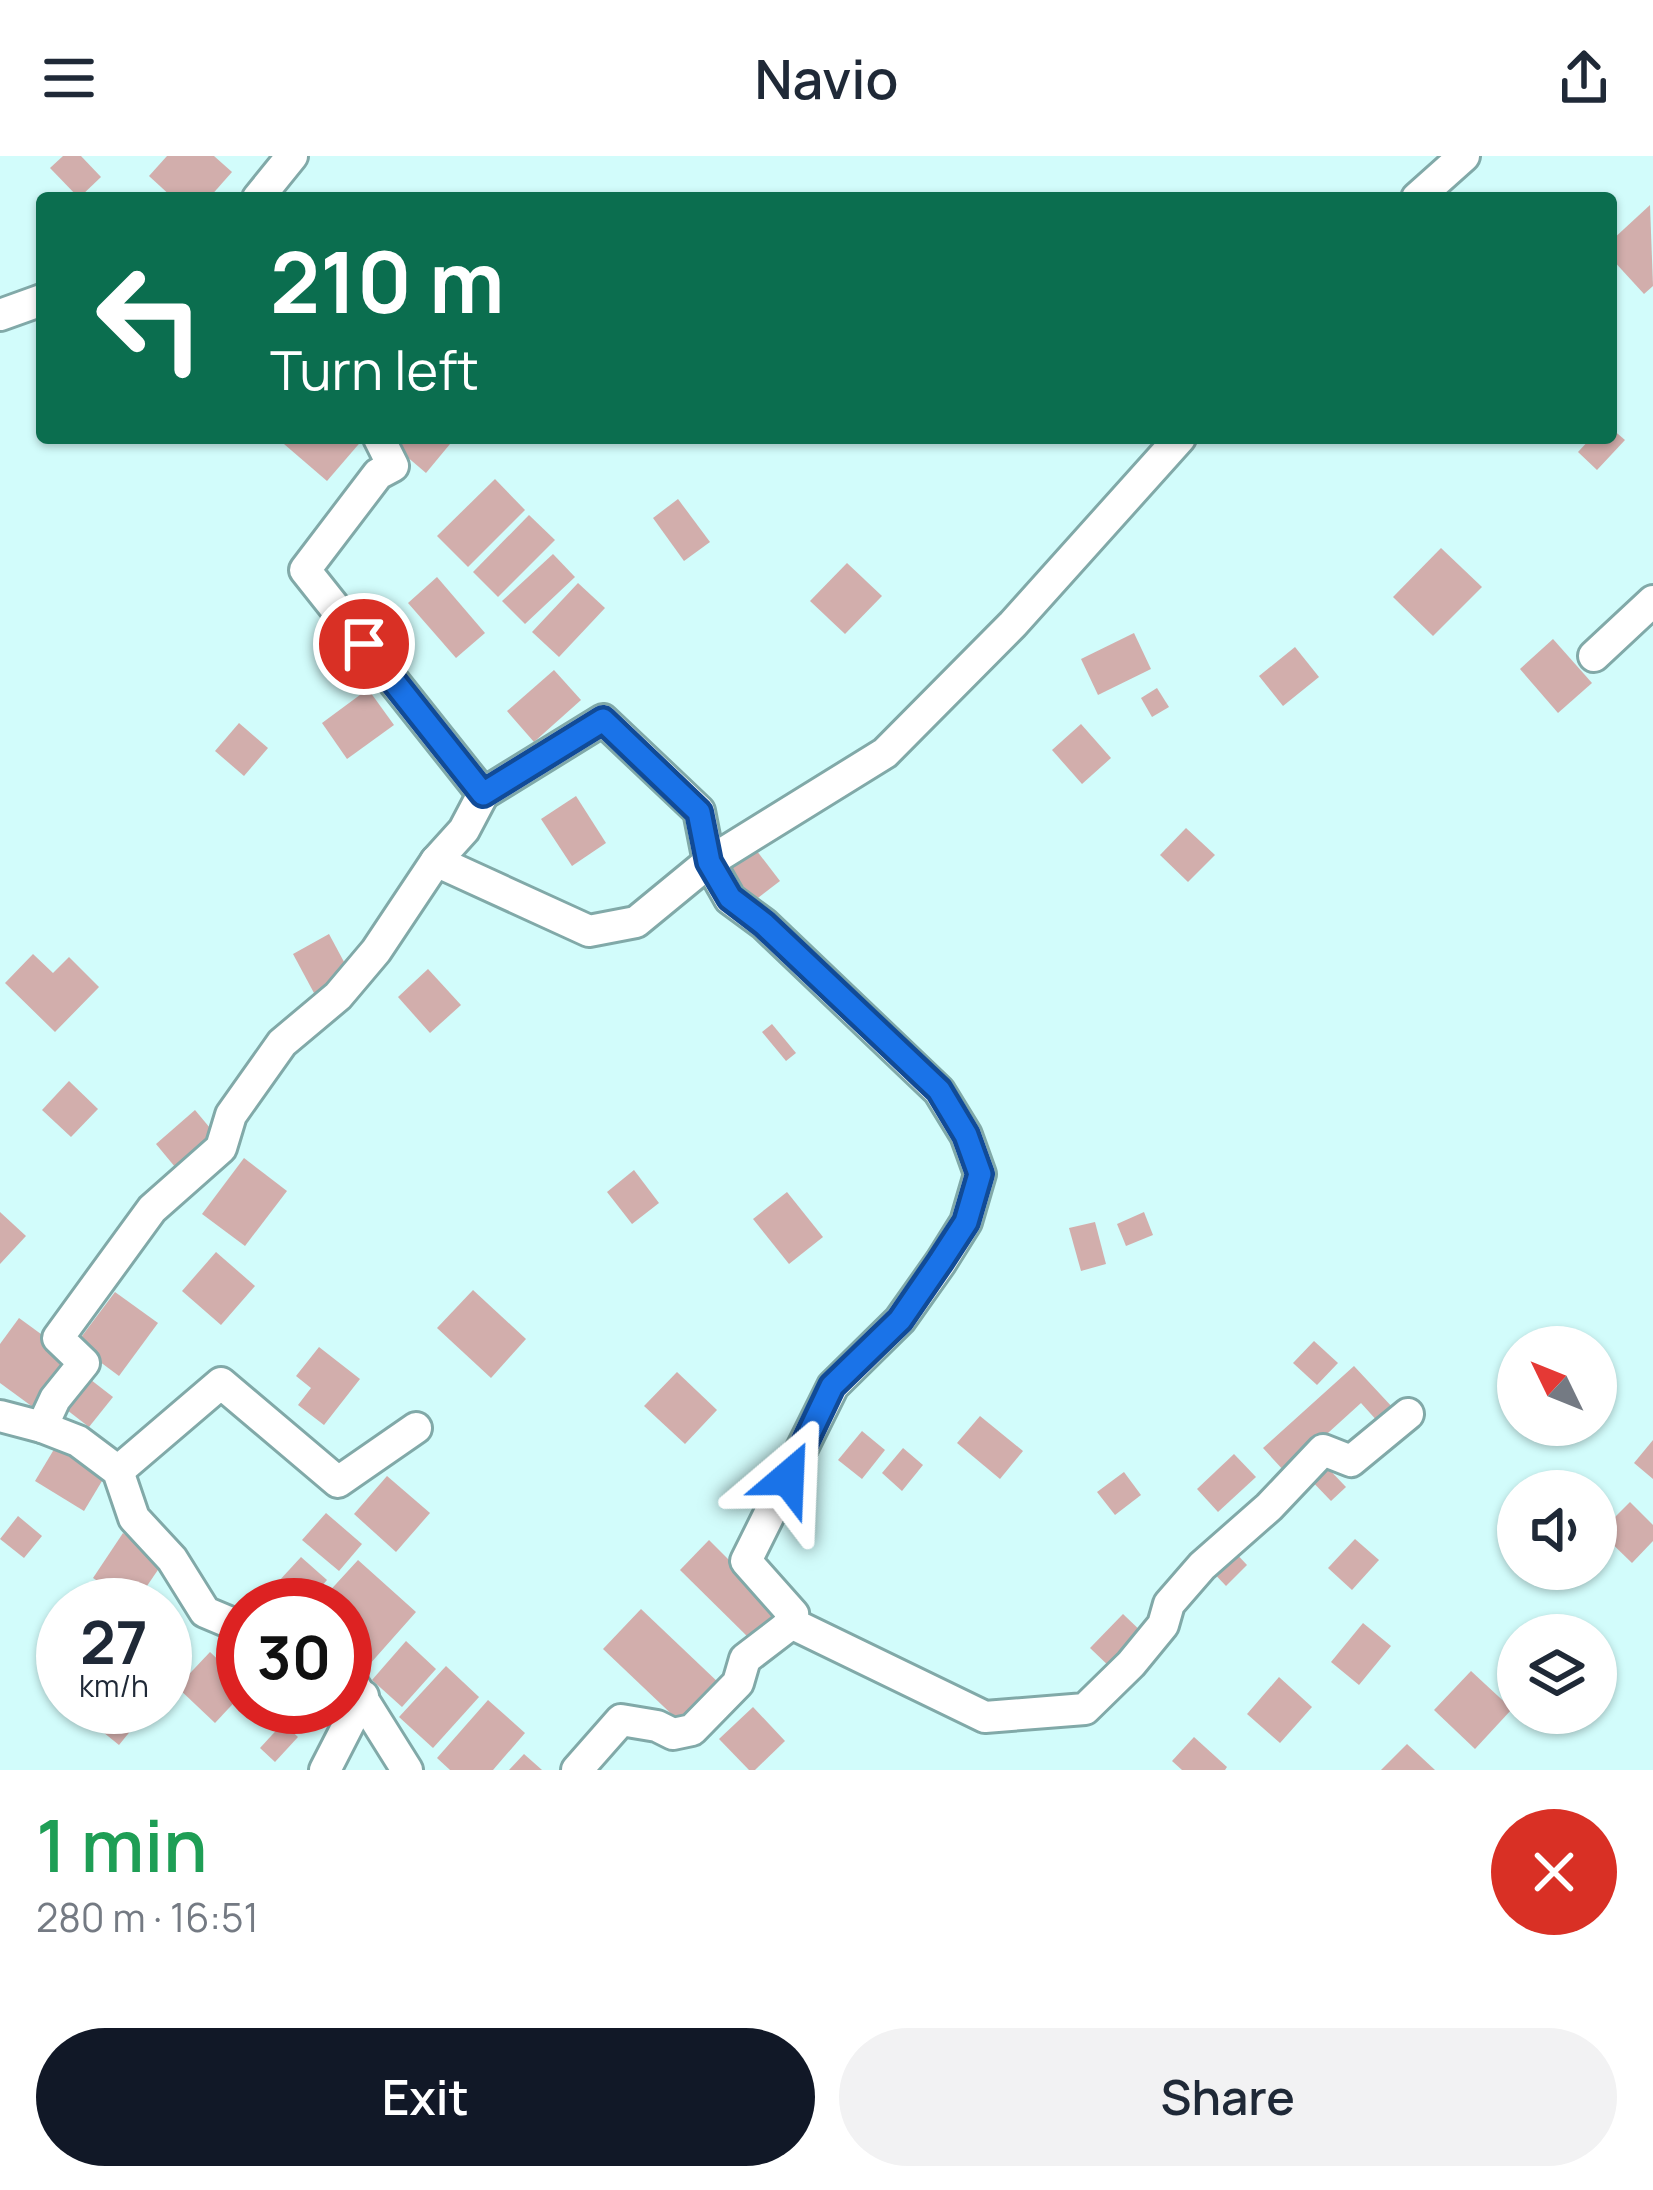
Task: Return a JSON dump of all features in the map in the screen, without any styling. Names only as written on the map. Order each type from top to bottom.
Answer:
[{"type":"street","points":[[263,192],[292,156]]},
{"type":"street","points":[[1424,192],[1464,156]]},
{"type":"street","points":[[0,315],[36,302]]},
{"type":"street","points":[[382,444],[393,466],[378,474],[305,570],[483,794]]},
{"type":"street","points":[[436,861],[589,931],[636,922],[709,862],[885,753],[1013,624],[1175,444]]},
{"type":"street","points":[[1594,656],[1653,601]]},
{"type":"street","points":[[41,1427],[55,1399],[84,1364],[58,1339],[152,1209],[221,1148],[231,1115],[281,1043],[338,995],[363,966],[436,861],[464,830],[483,794],[603,720],[699,812],[709,862],[730,898],[764,924],[939,1090],[966,1135],[980,1174],[966,1222],[900,1320],[832,1386],[746,1561],[793,1614],[789,1622],[745,1659],[738,1683],[692,1730],[673,1734],[621,1720],[577,1770]]},
{"type":"street","points":[[118,1472],[221,1383],[338,1482],[416,1428]]},
{"type":"street","points":[[789,1622],[985,1718],[1085,1709],[1163,1625],[1169,1604],[1202,1566],[1270,1507],[1323,1450],[1351,1461],[1408,1414]]},
{"type":"street","points":[[0,1415],[79,1442],[118,1472],[134,1518],[172,1559],[205,1612],[216,1617]]},
{"type":"street","points":[[372,1713],[407,1770]]},
{"type":"street","points":[[325,1770],[337,1734]]},
{"type":"building","points":[[63,156],[81,156],[101,177],[85,192],[73,192],[50,168]]},
{"type":"building","points":[[167,156],[214,156],[232,172],[214,192],[166,192],[149,176]]},
{"type":"building","points":[[1650,205],[1653,286],[1644,294],[1617,265],[1617,235]]},
{"type":"building","points":[[1617,433],[1625,440],[1597,470],[1578,452],[1585,444],[1617,444]]},
{"type":"building","points":[[284,444],[359,444],[327,481]]},
{"type":"building","points":[[392,444],[450,444],[426,473]]},
{"type":"building","points":[[495,479],[525,510],[468,567],[437,536]]},
{"type":"building","points":[[678,499],[710,542],[684,561],[653,518]]},
{"type":"building","points":[[529,515],[555,540],[498,597],[473,572]]},
{"type":"building","points":[[1441,548],[1482,587],[1433,636],[1393,597]]},
{"type":"building","points":[[553,554],[575,577],[525,624],[502,601]]},
{"type":"building","points":[[847,563],[882,596],[845,634],[810,601]]},
{"type":"building","points":[[437,577],[485,633],[456,658],[408,603]]},
{"type":"building","points":[[578,583],[605,608],[559,657],[532,632]]},
{"type":"building","points":[[1134,633],[1151,669],[1098,695],[1081,659]]},
{"type":"building","points":[[1553,639],[1592,683],[1558,713],[1520,669]]},
{"type":"building","points":[[1295,647],[1319,677],[1283,706],[1259,676]]},
{"type":"building","points":[[554,670],[581,700],[534,742],[507,711]]},
{"type":"building","points":[[1157,688],[1169,707],[1152,717],[1141,698]]},
{"type":"building","points":[[368,689],[394,725],[347,759],[322,723]]},
{"type":"building","points":[[239,723],[268,748],[244,776],[215,751]]},
{"type":"building","points":[[1081,724],[1111,758],[1082,784],[1052,750]]},
{"type":"building","points":[[576,796],[606,843],[572,866],[541,819]]},
{"type":"building","points":[[1186,828],[1215,855],[1188,882],[1160,855]]},
{"type":"building","points":[[750,842],[780,881],[754,901],[725,862]]},
{"type":"building","points":[[329,934],[350,973],[314,993],[293,954]]},
{"type":"building","points":[[33,954],[53,973],[69,957],[99,987],[55,1032],[5,983]]},
{"type":"building","points":[[428,969],[461,1005],[430,1033],[398,997]]},
{"type":"building","points":[[772,1024],[796,1053],[786,1061],[762,1032]]},
{"type":"building","points":[[69,1081],[98,1109],[71,1137],[42,1110]]},
{"type":"building","points":[[195,1110],[220,1140],[180,1173],[156,1144]]},
{"type":"building","points":[[244,1158],[287,1191],[245,1246],[202,1214]]},
{"type":"building","points":[[634,1170],[659,1203],[632,1224],[607,1192]]},
{"type":"building","points":[[787,1192],[823,1237],[789,1264],[753,1219]]},
{"type":"building","points":[[0,1212],[26,1236],[0,1264]]},
{"type":"building","points":[[1144,1212],[1153,1235],[1126,1246],[1117,1224]]},
{"type":"building","points":[[1095,1222],[1106,1264],[1081,1271],[1069,1228]]},
{"type":"building","points":[[216,1252],[255,1286],[221,1325],[182,1291]]},
{"type":"building","points":[[473,1290],[526,1339],[491,1378],[437,1328]]},
{"type":"building","points":[[115,1292],[158,1323],[119,1376],[76,1344]]},
{"type":"building","points":[[19,1318],[78,1361],[41,1413],[0,1383],[0,1344]]},
{"type":"building","points":[[1314,1341],[1338,1363],[1317,1385],[1293,1363]]},
{"type":"building","points":[[319,1347],[360,1379],[324,1425],[298,1405],[311,1388],[296,1376]]},
{"type":"building","points":[[1354,1366],[1394,1409],[1379,1423],[1361,1403],[1285,1472],[1263,1448]]},
{"type":"building","points":[[677,1372],[717,1410],[685,1444],[644,1406]]},
{"type":"building","points":[[82,1373],[113,1397],[89,1427],[58,1403]]},
{"type":"building","points":[[980,1416],[1023,1451],[1000,1479],[957,1443]]},
{"type":"building","points":[[862,1431],[885,1450],[862,1479],[838,1460]]},
{"type":"building","points":[[1653,1440],[1653,1479],[1634,1463]]},
{"type":"building","points":[[59,1441],[108,1471],[84,1511],[35,1481]]},
{"type":"building","points":[[903,1448],[923,1465],[902,1491],[882,1473]]},
{"type":"building","points":[[1234,1454],[1256,1477],[1218,1512],[1197,1489]]},
{"type":"building","points":[[1321,1461],[1346,1487],[1331,1501],[1306,1475]]},
{"type":"building","points":[[1124,1472],[1141,1495],[1115,1515],[1097,1492]]},
{"type":"building","points":[[387,1476],[430,1513],[396,1552],[354,1514]]},
{"type":"building","points":[[1630,1502],[1653,1525],[1653,1541],[1632,1563],[1617,1548],[1617,1515]]},
{"type":"building","points":[[326,1513],[362,1544],[339,1571],[302,1540]]},
{"type":"building","points":[[18,1516],[42,1536],[24,1558],[0,1539]]},
{"type":"building","points":[[123,1533],[164,1561],[152,1578],[93,1578]]},
{"type":"building","points":[[1355,1539],[1379,1560],[1352,1590],[1328,1568]]},
{"type":"building","points":[[709,1540],[782,1613],[754,1643],[680,1570]]},
{"type":"building","points":[[1231,1548],[1247,1565],[1226,1586],[1209,1568]]},
{"type":"building","points":[[301,1557],[325,1578],[282,1578]]},
{"type":"building","points":[[358,1560],[416,1612],[372,1662],[372,1578],[342,1578]]},
{"type":"building","points":[[641,1609],[721,1685],[683,1725],[603,1649]]},
{"type":"building","points":[[1123,1614],[1146,1636],[1113,1670],[1090,1648]]},
{"type":"building","points":[[1363,1623],[1391,1646],[1359,1685],[1331,1662]]},
{"type":"building","points":[[406,1641],[436,1669],[402,1707],[372,1680]]},
{"type":"building","points":[[210,1652],[216,1658],[215,1723],[192,1701],[192,1671]]},
{"type":"building","points":[[446,1666],[479,1697],[433,1748],[399,1717]]},
{"type":"building","points":[[1471,1671],[1497,1695],[1497,1725],[1475,1749],[1434,1710]]},
{"type":"building","points":[[1279,1677],[1312,1707],[1280,1743],[1247,1714]]},
{"type":"building","points":[[488,1700],[525,1733],[493,1770],[450,1770],[437,1758]]},
{"type":"building","points":[[753,1707],[785,1741],[755,1770],[749,1770],[719,1739]]},
{"type":"building","points":[[105,1734],[128,1734],[119,1745]]},
{"type":"building","points":[[273,1734],[298,1737],[275,1762],[260,1748]]},
{"type":"building","points":[[1194,1737],[1225,1770],[1182,1770],[1172,1761]]},
{"type":"building","points":[[1407,1744],[1435,1770],[1381,1770]]},
{"type":"building","points":[[524,1754],[542,1770],[509,1770]]},
{"type":"route","points":[[364,644],[483,794],[603,720],[699,812],[709,862],[730,898],[764,924],[939,1090],[966,1135],[980,1174],[966,1222],[900,1320],[832,1386],[788,1478]]}]
